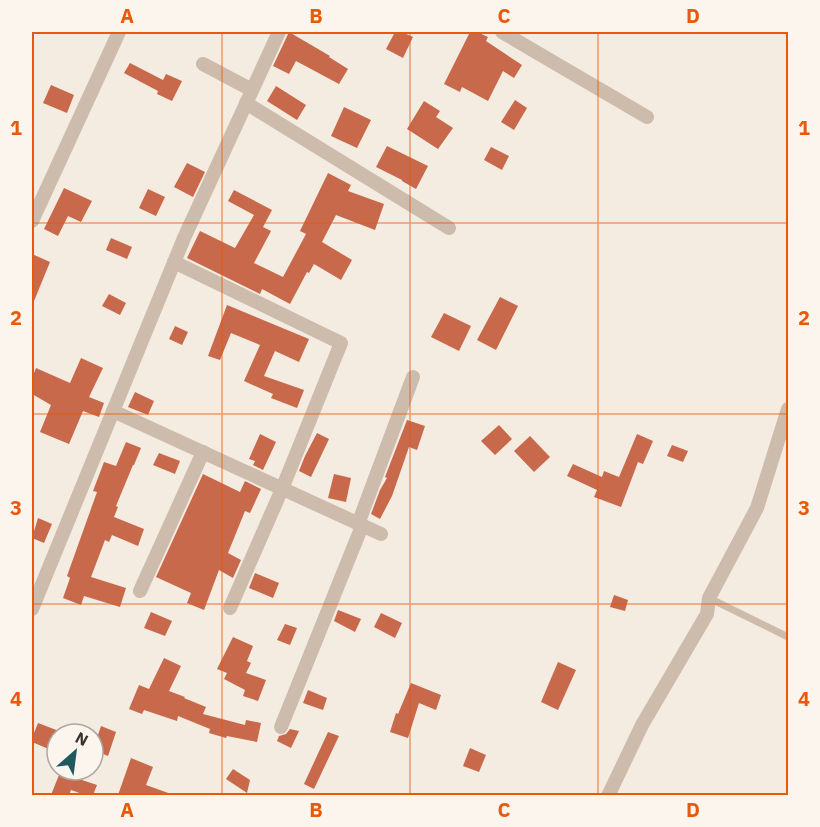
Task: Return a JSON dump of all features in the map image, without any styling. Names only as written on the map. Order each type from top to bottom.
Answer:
[{"type":"street","points":[[32,221],[118,32]]},
{"type":"street","points":[[32,609],[37,578],[113,411],[174,262],[279,32]]},
{"type":"street","points":[[502,32],[647,117]]},
{"type":"street","points":[[202,64],[449,228]]},
{"type":"street","points":[[174,262],[341,343],[282,489],[230,608]]},
{"type":"street","points":[[280,727],[360,525],[413,377]]},
{"type":"street","points":[[608,795],[642,725],[706,614],[709,598],[757,508],[789,409]]},
{"type":"street","points":[[113,411],[381,534]]},
{"type":"street","points":[[140,591],[203,452]]},
{"type":"lane","points":[[709,598],[789,637]]},
{"type":"building","points":[[289,32],[348,69],[339,84],[296,61],[289,74],[273,66]]},
{"type":"building","points":[[395,32],[402,32],[413,37],[403,58],[386,49]]},
{"type":"building","points":[[470,32],[477,32],[488,37],[486,41],[522,65],[514,78],[503,71],[488,101],[462,87],[460,92],[444,84]]},
{"type":"building","points":[[130,63],[163,80],[166,74],[182,81],[172,101],[124,73]]},
{"type":"building","points":[[51,85],[74,95],[67,113],[43,103]]},
{"type":"building","points":[[276,86],[306,105],[297,120],[267,101]]},
{"type":"building","points":[[515,100],[527,108],[514,130],[501,122]]},
{"type":"building","points":[[424,101],[440,111],[436,117],[453,128],[438,149],[407,129]]},
{"type":"building","points":[[344,107],[371,120],[357,148],[331,136]]},
{"type":"building","points":[[387,146],[428,166],[416,189],[376,167]]},
{"type":"building","points":[[491,147],[509,156],[502,170],[484,160]]},
{"type":"building","points":[[187,163],[205,172],[193,197],[174,187]]},
{"type":"building","points":[[328,173],[351,185],[348,191],[384,204],[375,230],[336,215],[322,242],[352,260],[341,280],[314,264],[309,273],[307,272],[290,304],[262,289],[260,294],[187,258],[200,231],[235,248],[254,215],[228,201],[234,190],[272,210],[263,227],[271,231],[254,263],[283,277],[306,234],[300,231]]},
{"type":"building","points":[[64,188],[92,201],[81,222],[68,216],[58,236],[44,229]]},
{"type":"building","points":[[148,189],[165,197],[156,216],[139,208]]},
{"type":"building","points":[[111,238],[132,247],[127,259],[106,250]]},
{"type":"building","points":[[32,254],[50,262],[32,306]]},
{"type":"building","points":[[109,294],[126,303],[120,315],[102,306]]},
{"type":"building","points":[[500,297],[518,306],[496,350],[477,340]]},
{"type":"building","points":[[227,305],[309,339],[299,362],[275,351],[264,376],[304,390],[297,408],[271,398],[273,394],[244,381],[260,345],[231,333],[220,360],[208,356]]},
{"type":"building","points":[[444,313],[471,326],[459,351],[431,337]]},
{"type":"building","points":[[175,326],[188,332],[182,345],[169,339]]},
{"type":"building","points":[[81,358],[103,368],[89,397],[104,403],[99,417],[83,411],[69,444],[40,432],[51,405],[32,394],[32,378],[36,368],[70,383]]},
{"type":"building","points":[[135,392],[154,401],[148,415],[128,407]]},
{"type":"building","points":[[407,420],[425,426],[417,450],[409,447],[392,496],[380,519],[371,514],[387,478],[385,477]]},
{"type":"building","points":[[499,425],[512,439],[495,455],[481,441]]},
{"type":"building","points":[[317,433],[329,439],[311,477],[299,471]]},
{"type":"building","points":[[260,434],[276,442],[263,470],[253,465],[255,461],[249,459]]},
{"type":"building","points":[[637,434],[653,441],[643,464],[638,462],[621,507],[594,497],[597,490],[567,476],[573,464],[602,477],[604,471],[619,477]]},
{"type":"building","points":[[530,436],[550,457],[534,472],[514,451]]},
{"type":"building","points":[[126,442],[141,448],[116,506],[118,507],[114,517],[144,529],[138,546],[112,535],[109,542],[105,540],[91,577],[126,588],[120,607],[84,596],[81,605],[63,598],[70,578],[67,576],[97,492],[93,491],[104,462],[116,466]]},
{"type":"building","points":[[672,445],[688,451],[683,462],[667,456]]},
{"type":"building","points":[[159,453],[180,461],[175,474],[153,465]]},
{"type":"building","points":[[203,474],[240,492],[245,481],[261,489],[250,513],[245,511],[228,553],[241,560],[233,578],[219,570],[204,610],[187,603],[191,593],[156,577]]},
{"type":"building","points":[[334,474],[351,478],[346,502],[328,498]]},
{"type":"building","points":[[38,518],[52,524],[44,543],[32,538]]},
{"type":"building","points":[[255,573],[279,583],[273,598],[249,588]]},
{"type":"building","points":[[614,595],[628,600],[625,611],[610,607]]},
{"type":"building","points":[[338,610],[361,619],[355,632],[334,621]]},
{"type":"building","points":[[151,612],[172,621],[165,636],[144,628]]},
{"type":"building","points":[[381,613],[402,623],[395,638],[374,627]]},
{"type":"building","points":[[285,624],[297,628],[290,645],[277,640]]},
{"type":"building","points":[[233,637],[253,646],[247,661],[251,663],[246,673],[266,680],[258,701],[243,696],[245,690],[224,679],[227,673],[217,669]]},
{"type":"building","points":[[164,658],[181,666],[169,691],[206,707],[203,714],[245,725],[246,720],[261,723],[257,742],[209,733],[210,729],[178,716],[177,721],[144,710],[142,714],[129,709],[139,685],[149,689]]},
{"type":"building","points":[[558,662],[576,670],[558,710],[541,702]]},
{"type":"building","points":[[411,683],[441,695],[436,710],[419,703],[408,738],[390,732],[396,713],[398,714]]},
{"type":"building","points":[[308,690],[327,698],[323,710],[303,703]]},
{"type":"building","points":[[38,723],[45,726],[45,747],[32,742]]},
{"type":"building","points":[[105,728],[116,732],[108,756],[105,755]]},
{"type":"building","points":[[290,729],[299,731],[291,748],[277,741],[279,736],[286,734]]},
{"type":"building","points":[[328,732],[339,736],[314,789],[304,784]]},
{"type":"building","points":[[470,748],[486,755],[479,772],[463,766]]},
{"type":"building","points":[[131,758],[153,767],[146,785],[171,795],[118,795]]},
{"type":"building","points":[[233,769],[250,780],[247,793],[226,779]]},
{"type":"building","points":[[56,782],[88,782],[97,785],[93,795],[71,790],[69,795],[51,795]]}]
